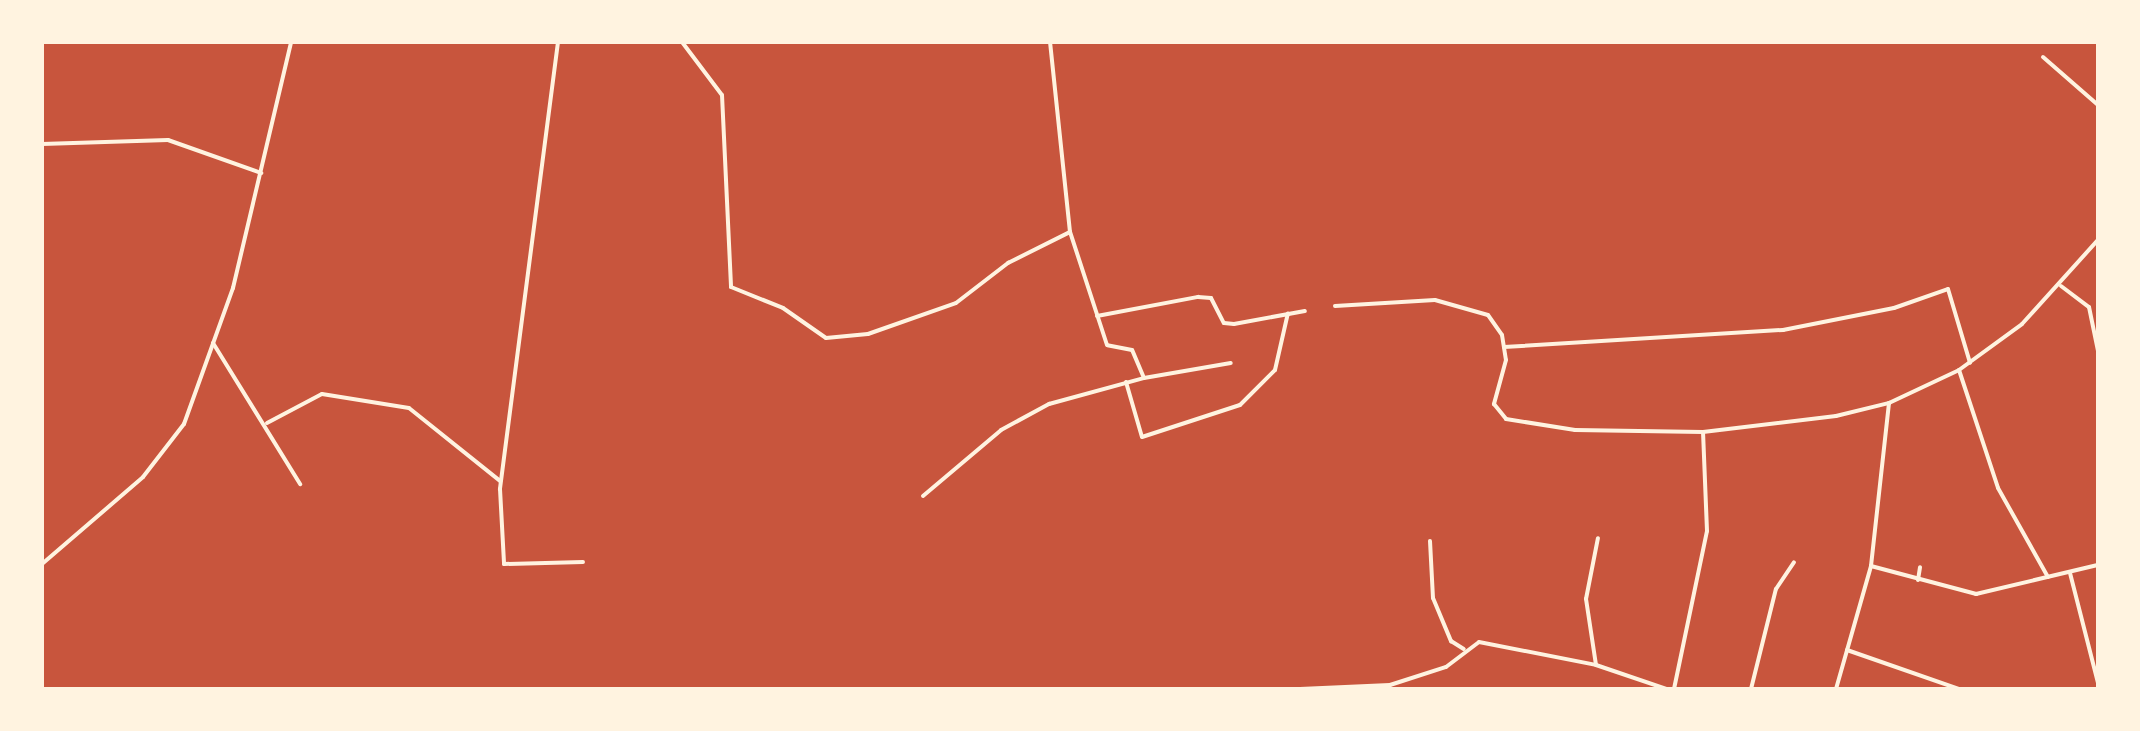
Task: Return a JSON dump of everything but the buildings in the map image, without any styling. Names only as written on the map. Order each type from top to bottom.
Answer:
[{"type":"street","points":[[42,564],[161,459],[184,424],[213,343],[261,173],[291,42]]},
{"type":"street","points":[[558,42],[500,481],[504,564],[583,562]]},
{"type":"street","points":[[682,42],[722,95],[731,287],[783,308],[811,332],[868,334],[956,303],[1008,263],[1070,232]]},
{"type":"street","points":[[1050,42],[1070,232],[1107,345],[1132,350],[1144,378]]},
{"type":"street","points":[[2043,57],[2098,105]]},
{"type":"street","points":[[42,144],[168,140],[261,173]]},
{"type":"street","points":[[1335,306],[1468,305],[1488,315],[1504,347],[1494,404],[1506,419],[1575,430],[1703,432],[1889,403],[1959,370],[2061,286],[2098,240]]},
{"type":"street","points":[[2061,286],[2089,307],[2098,351]]},
{"type":"street","points":[[1504,347],[1783,330],[1894,308],[1948,289],[1970,363]]},
{"type":"street","points":[[1097,316],[1198,297],[1211,298],[1224,323],[1305,311]]},
{"type":"street","points":[[1126,382],[1142,437],[1240,405],[1275,370],[1288,313]]},
{"type":"street","points":[[213,343],[267,423],[300,484]]},
{"type":"street","points":[[923,496],[1001,430],[1049,404],[1126,382],[1231,363]]},
{"type":"street","points":[[1959,370],[1998,488],[2048,577]]},
{"type":"street","points":[[267,423],[322,394],[409,408],[500,481]]},
{"type":"street","points":[[1836,689],[1871,566],[1889,403]]},
{"type":"street","points":[[1674,689],[1707,531],[1703,432]]},
{"type":"street","points":[[1596,665],[1586,599],[1598,538]]},
{"type":"street","points":[[1430,541],[1433,598],[1451,641],[1464,649]]},
{"type":"street","points":[[1751,689],[1776,589],[1794,562]]},
{"type":"street","points":[[1871,566],[1976,594],[2098,565]]},
{"type":"street","points":[[1918,580],[1920,567]]},
{"type":"street","points":[[2070,573],[2098,683]]},
{"type":"street","points":[[1300,689],[1390,685],[1446,667],[1464,649],[1479,642],[1596,665],[1667,689]]},
{"type":"street","points":[[1847,650],[1959,689]]}]
